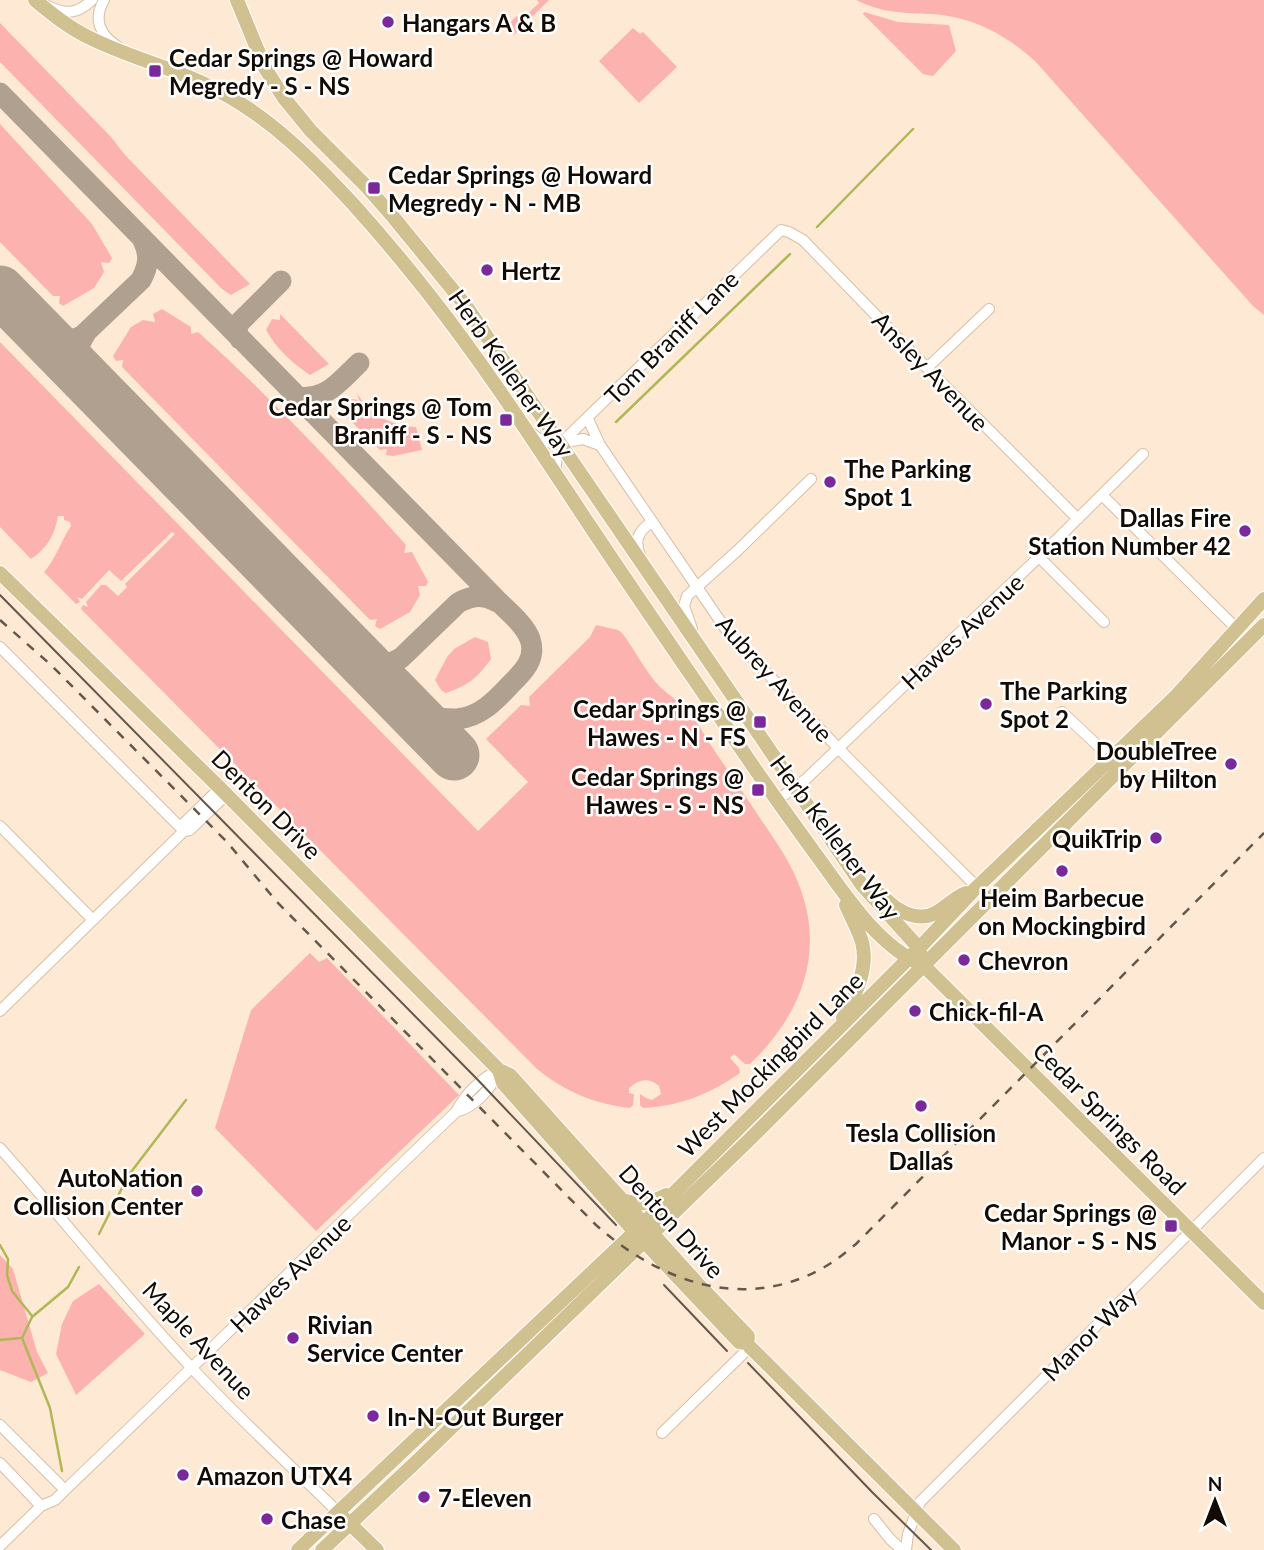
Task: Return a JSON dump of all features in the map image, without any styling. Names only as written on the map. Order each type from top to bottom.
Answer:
[{"type":"main road","name":"Herb Kelleher Way","points":[[36,0],[73,29],[90,38],[200,81],[256,112],[303,152],[376,230],[430,295],[525,428],[776,801],[835,882],[866,921],[908,959],[923,965]]},
{"type":"main road","name":"Herb Kelleher Way","points":[[237,0],[258,53],[284,98],[311,131],[366,186],[448,282],[561,443],[794,788],[877,903],[919,948],[923,965]]},
{"type":"main road","name":"Denton Drive","points":[[0,573],[223,791],[499,1070],[510,1075],[622,1200],[675,1276],[739,1342],[749,1345],[954,1550]]},
{"type":"main road","name":"West Mockingbird Lane","points":[[1202,678],[1237,629],[1264,599]]},
{"type":"main road","name":"West Mockingbird Lane","points":[[298,1550],[432,1424],[542,1329],[750,1139],[923,965],[1054,824],[1202,678],[1264,625]]},
{"type":"main road","name":"West Mockingbird Lane","points":[[644,1233],[679,1187],[976,889],[1054,824]]},
{"type":"main road","points":[[844,858],[853,863],[889,903],[909,915],[935,914],[960,895],[976,889]]},
{"type":"main road","points":[[835,882],[861,941],[863,956],[860,982],[839,1027]]},
{"type":"main road","name":"Cedar Springs Road","points":[[923,965],[1264,1303]]},
{"type":"main road","name":"Denton Drive","points":[[499,1070],[503,1083],[644,1233]]},
{"type":"main road","points":[[739,1127],[750,1139]]},
{"type":"main road","points":[[622,1200],[643,1204],[679,1187]]},
{"type":"main road","name":"West Mockingbird Lane","points":[[322,1550],[443,1436],[542,1329]]},
{"type":"main road","points":[[432,1424],[443,1436]]},
{"type":"main road","name":"Maple Avenue","points":[[339,1513],[377,1550]]},
{"type":"street","points":[[36,0],[68,13],[78,11],[92,0]]},
{"type":"street","points":[[104,0],[98,17],[103,34],[135,57]]},
{"type":"street","name":"Tom Braniff Lane","points":[[561,443],[781,230]]},
{"type":"street","name":"Ansley Avenue","points":[[781,230],[803,240],[1078,519]]},
{"type":"street","points":[[927,368],[989,309]]},
{"type":"street","name":"Aubrey Avenue","points":[[588,419],[600,445],[727,631],[976,889]]},
{"type":"street","points":[[525,428],[539,439],[551,443],[583,439],[600,445]]},
{"type":"street","points":[[555,473],[561,443]]},
{"type":"street","name":"Hawes Avenue","points":[[776,801],[806,779],[1143,454]]},
{"type":"street","points":[[703,654],[684,606],[687,596],[811,479]]},
{"type":"street","points":[[1102,495],[1237,629]]},
{"type":"street","points":[[646,571],[637,547],[637,537],[652,522]]},
{"type":"street","points":[[1039,557],[1104,622]]},
{"type":"street","points":[[0,647],[184,831]]},
{"type":"street","points":[[1062,712],[1116,763]]},
{"type":"street","points":[[0,1011],[184,831],[190,830],[223,791]]},
{"type":"street","points":[[0,826],[93,920]]},
{"type":"street","name":"Hawes Avenue","points":[[0,1546],[41,1506],[55,1500],[456,1112],[460,1103],[486,1076],[499,1070]]},
{"type":"street","name":"Maple Avenue","points":[[0,1148],[100,1266],[192,1368],[339,1513]]},
{"type":"street","name":"Manor Way","points":[[901,1549],[916,1518],[920,1502],[1264,1158]]},
{"type":"street","points":[[662,1433],[749,1345]]},
{"type":"street","points":[[0,1425],[65,1490]]},
{"type":"street","points":[[0,1463],[41,1506]]},
{"type":"street","name":"Manor Way","points":[[901,1549],[902,1531],[910,1514],[916,1511]]},
{"type":"street","points":[[874,1519],[901,1549]]},
{"type":"street","points":[[884,1530],[902,1531]]},
{"type":"shaded area","points":[[537,0],[549,0],[514,35],[508,29],[508,24],[517,16],[521,20],[539,3]]},
{"type":"shaded area","points":[[856,0],[1264,0],[1264,315],[1024,51],[988,28],[961,19],[884,10]]},
{"type":"shaded area","points":[[864,12],[898,22],[949,25],[956,51],[933,76],[923,74],[863,14]]},
{"type":"shaded area","points":[[0,23],[250,284],[231,295],[222,289],[0,62]]},
{"type":"shaded area","points":[[633,28],[640,34],[643,32],[677,67],[639,103],[599,61]]},
{"type":"shaded area","points":[[0,124],[92,224],[112,258],[109,263],[101,262],[104,272],[94,288],[63,306],[59,303],[60,296],[53,296],[0,242]]},
{"type":"shaded area","points":[[162,309],[191,327],[191,334],[198,332],[279,409],[406,545],[404,553],[412,552],[428,582],[426,586],[418,586],[420,595],[410,612],[380,629],[375,626],[377,619],[370,620],[122,367],[123,360],[116,361],[113,356],[131,327],[143,320],[154,322],[153,314]]},
{"type":"shaded area","points":[[280,314],[329,364],[310,375],[285,355],[266,330],[272,319],[280,320]]},
{"type":"shaded area","points":[[0,342],[478,831],[528,782],[486,739],[521,705],[530,706],[529,697],[590,637],[596,625],[622,633],[654,680],[695,720],[782,850],[797,880],[806,906],[810,931],[809,956],[796,1002],[768,1045],[750,1064],[745,1064],[734,1054],[730,1058],[740,1073],[706,1093],[657,1107],[643,1108],[640,1105],[640,1094],[652,1100],[661,1094],[659,1086],[652,1081],[640,1081],[629,1088],[629,1093],[634,1094],[630,1108],[580,1095],[536,1068],[81,609],[83,605],[88,607],[86,602],[101,585],[106,585],[118,596],[127,587],[125,584],[175,534],[172,532],[121,581],[109,570],[82,599],[77,597],[80,602],[76,604],[44,572],[71,526],[70,522],[64,520],[64,516],[58,516],[49,540],[42,551],[31,559],[0,527]]},
{"type":"shaded area","points":[[357,393],[368,407],[382,418],[416,427],[422,450],[393,456],[386,455],[387,449],[380,450],[349,419],[344,410],[351,399],[359,400]]},
{"type":"shaded area","points":[[475,637],[488,642],[491,659],[472,680],[446,693],[435,680],[454,649]]},
{"type":"shaded area","points":[[310,953],[319,962],[327,958],[459,1095],[316,1231],[215,1128],[251,1010]]},
{"type":"shaded area","points":[[0,1255],[13,1269],[37,1352],[48,1373],[31,1382],[0,1370]]},
{"type":"shaded area","points":[[99,1284],[145,1334],[76,1395],[56,1354],[62,1324],[73,1301]]},
{"type":"waterway","points":[[817,227],[913,129]]},
{"type":"waterway","points":[[616,422],[790,254]]},
{"type":"waterway","points":[[99,1234],[128,1176],[186,1100]]},
{"type":"waterway","points":[[0,1245],[8,1259],[7,1275],[12,1291],[32,1316]]},
{"type":"waterway","points":[[62,1471],[50,1408],[22,1338],[32,1317],[68,1287],[79,1267]]},
{"type":"waterway","points":[[0,1340],[21,1338]]},
{"type":"taxiway","points":[[0,93],[524,628],[532,646],[528,665],[499,697],[480,712],[465,718],[443,718],[423,714],[405,705]]},
{"type":"taxiway","points":[[45,337],[64,341],[82,336],[141,280],[148,260],[143,240]]},
{"type":"taxiway","points":[[240,339],[238,324],[281,281]]},
{"type":"taxiway","points":[[85,378],[78,355],[86,333]]},
{"type":"taxiway","points":[[297,397],[324,393],[359,363]]},
{"type":"taxiway","points":[[353,652],[376,663],[394,661],[401,658],[458,603],[478,596],[497,602]]},
{"type":"runway","points":[[0,291],[454,755]]},
{"type":"tram line","points":[[0,595],[476,1078],[616,1225]]},
{"type":"tram line","points":[[664,1285],[727,1351]]},
{"type":"tram line","points":[[748,1363],[931,1550]]},
{"type":"railway","points":[[0,620],[51,665],[227,842],[277,902],[596,1225],[647,1262],[702,1284],[732,1289],[761,1288],[791,1282],[821,1269],[848,1251],[1264,833]]},
{"type":"place","name":"Hangars A & B","points":[[388,22]]},
{"type":"place","name":"Cedar Springs @ Howard Megredy - S - NS","points":[[155,71]]},
{"type":"place","name":"Cedar Springs @ Howard Megredy - N - MB","points":[[374,188]]},
{"type":"place","name":"Hertz","points":[[487,270]]},
{"type":"place","name":"Cedar Springs @ Tom Braniff - S - NS","points":[[506,420]]},
{"type":"place","name":"The Parking Spot 1","points":[[830,482]]},
{"type":"place","name":"Dallas Fire Station Number 42","points":[[1245,531]]},
{"type":"place","name":"The Parking Spot 2","points":[[986,704]]},
{"type":"place","name":"Cedar Springs @ Hawes - N - FS","points":[[760,722]]},
{"type":"place","name":"DoubleTree by Hilton","points":[[1231,764]]},
{"type":"place","name":"Cedar Springs @ Hawes - S - NS","points":[[758,790]]},
{"type":"place","name":"QuikTrip","points":[[1156,838]]},
{"type":"place","name":"Heim Barbecue on Mockingbird","points":[[1062,871]]},
{"type":"place","name":"Chevron","points":[[964,960]]},
{"type":"place","name":"Chick-fil-A","points":[[915,1011]]},
{"type":"place","name":"Tesla Collision Dallas","points":[[921,1106]]},
{"type":"place","name":"AutoNation Collision Center","points":[[197,1191]]},
{"type":"place","name":"Cedar Springs @ Manor - S - NS","points":[[1171,1226]]},
{"type":"place","name":"Rivian Service Center","points":[[293,1338]]},
{"type":"place","name":"In-N-Out Burger","points":[[373,1416]]},
{"type":"place","name":"Amazon UTX4","points":[[183,1475]]},
{"type":"place","name":"7-Eleven","points":[[424,1497]]},
{"type":"place","name":"Chase","points":[[267,1519]]}]
